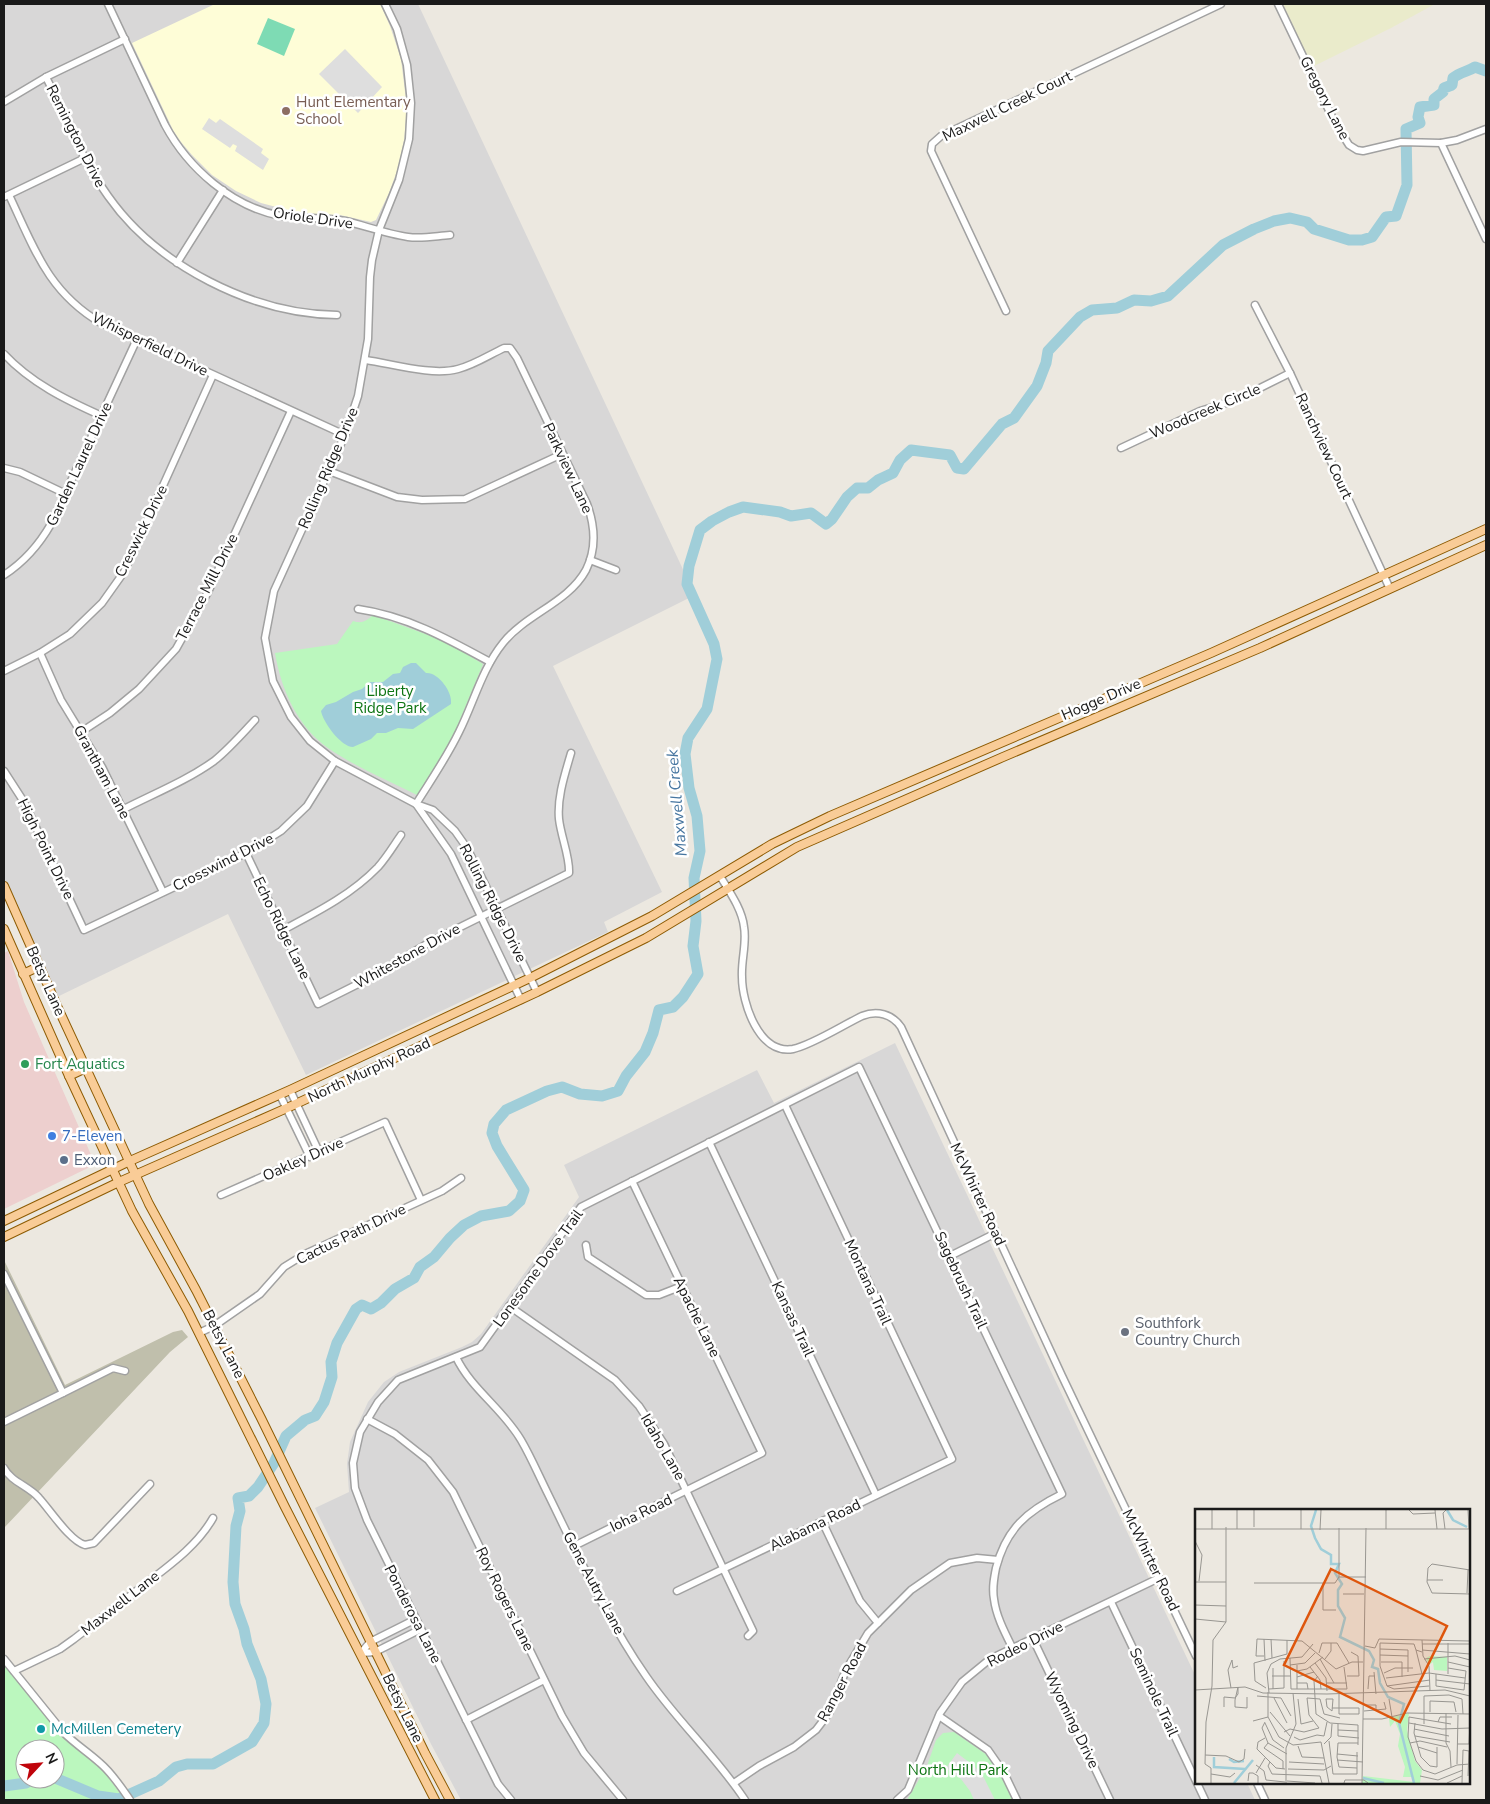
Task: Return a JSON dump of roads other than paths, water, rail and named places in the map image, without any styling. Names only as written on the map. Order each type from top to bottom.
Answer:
[{"type":"main road","name":"Hogge Drive","points":[[720,876],[772,844],[830,816],[1211,653],[1486,529]]},
{"type":"main road","name":"Hogge Drive","points":[[727,888],[797,847],[1217,666],[1486,545]]},
{"type":"main road","points":[[1211,653],[1217,666]]},
{"type":"main road","points":[[998,743],[1004,757]]},
{"type":"main road","name":"North Murphy Road","points":[[4,1221],[130,1161],[280,1095],[530,978],[648,919],[720,876]]},
{"type":"main road","name":"Betsy Lane","points":[[4,886],[136,1175],[262,1418],[370,1642],[450,1800]]},
{"type":"main road","name":"North Murphy Road","points":[[4,1237],[118,1182],[296,1104],[521,1000],[646,938],[727,888]]},
{"type":"main road","name":"Betsy Lane","points":[[4,929],[69,1076],[132,1211],[181,1297],[251,1435],[285,1508],[436,1800]]},
{"type":"main road","points":[[23,974],[40,966]]},
{"type":"main road","points":[[69,1076],[86,1068]]},
{"type":"street","name":"Oriole Drive","points":[[108,4],[174,141],[194,167],[223,190],[250,205],[278,215],[344,221],[406,237],[450,235]]},
{"type":"street","name":"Rolling Ridge Drive","points":[[385,4],[397,29],[407,65],[412,121],[403,167],[393,198],[379,230],[370,277],[370,319],[366,360],[358,396],[345,435],[274,591],[265,638],[273,681],[291,717],[310,741],[335,761],[416,804],[433,810],[455,831],[467,848],[537,992]]},
{"type":"street","name":"Maxwell Creek Court","points":[[1006,311],[932,151],[932,144],[949,132],[1221,4]]},
{"type":"street","name":"Gregory Lane","points":[[1278,4],[1335,123],[1349,145],[1357,150],[1363,151],[1402,142],[1441,143],[1457,140],[1486,129]]},
{"type":"street","points":[[4,102],[46,78],[125,39]]},
{"type":"street","name":"Remington Drive","points":[[46,78],[85,158],[107,196],[128,222],[147,240],[177,263],[212,282],[263,303],[305,313],[337,316]]},
{"type":"street","points":[[1441,143],[1486,239]]},
{"type":"street","points":[[6,196],[85,158]]},
{"type":"street","points":[[177,263],[223,190]]},
{"type":"street","name":"Whisperfield Drive","points":[[6,196],[39,259],[59,289],[73,304],[94,319],[345,435]]},
{"type":"street","name":"Ranchview Court","points":[[1255,305],[1290,373],[1390,589]]},
{"type":"street","name":"Garden Laurel Drive","points":[[4,575],[26,558],[44,537],[66,494],[137,340]]},
{"type":"street","name":"Parkview Lane","points":[[366,360],[422,369],[452,370],[466,366],[504,348],[510,348],[517,358],[587,504],[594,526],[594,543],[590,560],[582,577],[563,595],[522,623],[508,636],[490,662],[459,731],[416,804]]},
{"type":"street","points":[[4,354],[30,377],[51,392],[102,416]]},
{"type":"street","name":"Woodcreek Circle","points":[[1121,448],[1200,411],[1236,400],[1290,373]]},
{"type":"street","name":"Creswick Drive","points":[[4,671],[40,653],[70,634],[102,602],[124,572],[213,375]]},
{"type":"street","name":"Terrace Mill Drive","points":[[81,732],[110,713],[139,689],[176,649],[208,592],[291,411]]},
{"type":"street","points":[[329,471],[397,497],[422,500],[465,499],[562,454]]},
{"type":"street","points":[[4,468],[20,472],[66,494]]},
{"type":"street","points":[[590,560],[616,570]]},
{"type":"street","points":[[358,610],[375,612],[428,628],[490,662]]},
{"type":"street","name":"Grantham Lane","points":[[40,653],[61,700],[102,767],[163,892]]},
{"type":"street","points":[[122,810],[187,778],[214,761],[255,720]]},
{"type":"street","name":"Whitestone Drive","points":[[318,1004],[366,980],[430,942],[569,873],[559,816],[561,792],[571,753]]},
{"type":"street","name":"Crosswind Drive","points":[[84,930],[246,853],[281,832],[306,806],[335,761]]},
{"type":"street","name":"High Point Drive","points":[[4,771],[24,802],[84,930]]},
{"type":"street","name":"Rolling Ridge Drive","points":[[416,804],[451,854],[521,1000]]},
{"type":"street","points":[[283,930],[322,909],[355,888],[379,866],[401,835]]},
{"type":"street","name":"Echo Ridge Lane","points":[[246,853],[318,1004]]},
{"type":"street","name":"McWhirter Road","points":[[720,876],[744,924],[743,991],[753,1020],[763,1038],[776,1047],[794,1049],[866,1015],[882,1014],[895,1019],[904,1033],[1062,1376],[1195,1654]]},
{"type":"street","name":"Lonesome Dove Trail","points":[[367,1418],[378,1402],[398,1380],[480,1347],[580,1207],[859,1067]]},
{"type":"street","name":"Sagebrush Trail","points":[[859,1067],[1062,1494],[1042,1504],[1028,1514],[1008,1536],[998,1560]]},
{"type":"street","points":[[290,1090],[319,1152]]},
{"type":"street","points":[[280,1095],[310,1157]]},
{"type":"street","name":"Montana Trail","points":[[785,1104],[952,1459]]},
{"type":"street","name":"Oakley Drive","points":[[221,1195],[385,1122],[421,1200]]},
{"type":"street","name":"Kansas Trail","points":[[709,1142],[876,1495]]},
{"type":"street","name":"Cactus Path Drive","points":[[199,1333],[214,1326],[260,1294],[284,1266],[305,1254],[442,1191],[461,1178]]},
{"type":"street","name":"Apache Lane","points":[[632,1181],[762,1454]]},
{"type":"street","points":[[950,1256],[996,1233]]},
{"type":"street","points":[[586,1245],[588,1257],[646,1296],[659,1295],[682,1286]]},
{"type":"street","points":[[4,1274],[63,1393]]},
{"type":"street","name":"Idaho Lane","points":[[510,1306],[615,1380],[639,1406],[664,1444],[687,1490],[753,1631],[748,1636]]},
{"type":"street","name":"Gene Autry Lane","points":[[456,1357],[462,1371],[498,1410],[520,1438],[620,1633],[646,1676],[680,1720],[734,1783],[745,1800]]},
{"type":"street","points":[[4,1422],[113,1368],[125,1371]]},
{"type":"street","name":"Ponderosa Lane","points":[[367,1418],[360,1432],[353,1463],[355,1488],[367,1520],[498,1784],[511,1800]]},
{"type":"street","name":"Roy Rogers Lane","points":[[367,1418],[395,1434],[428,1460],[453,1492],[562,1716],[584,1753],[623,1800]]},
{"type":"street","name":"Ioha Road","points":[[574,1546],[762,1454]]},
{"type":"street","name":"Alabama Road","points":[[677,1591],[952,1459]]},
{"type":"street","points":[[4,1468],[7,1474],[36,1494],[75,1540],[85,1545],[94,1543],[150,1484]]},
{"type":"street","name":"Maxwell Lane","points":[[14,1671],[60,1649],[74,1639],[195,1544],[213,1518]]},
{"type":"street","points":[[822,1521],[860,1601],[878,1623]]},
{"type":"street","name":"Ranger Road","points":[[734,1783],[759,1766],[794,1747],[816,1730],[828,1713],[846,1670],[868,1633],[911,1590],[950,1563],[977,1558],[998,1560]]},
{"type":"street","points":[[998,1560],[993,1580],[994,1599],[1001,1624],[1013,1649]]},
{"type":"street","name":"Rodeo Drive","points":[[897,1800],[908,1790],[939,1716],[962,1682],[990,1659],[1159,1578]]},
{"type":"street","name":"Seminole Trail","points":[[1111,1602],[1195,1778]]},
{"type":"street","points":[[361,1653],[370,1642],[416,1619]]},
{"type":"street","points":[[361,1653],[375,1652],[421,1629]]},
{"type":"street","name":"Wyoming Drive","points":[[1033,1639],[1110,1800]]},
{"type":"street","points":[[4,1659],[64,1732],[101,1763],[130,1800]]},
{"type":"street","points":[[466,1720],[544,1680]]},
{"type":"street","points":[[939,1716],[988,1750],[1004,1773],[1018,1800]]},
{"type":"street","name":"Seminole Trail","points":[[1198,1784],[1205,1800]]},
{"type":"street","points":[[1257,1784],[1265,1800]]},
{"type":"water","points":[[416,663],[426,673],[440,679],[450,694],[451,704],[413,729],[398,728],[386,733],[377,733],[371,739],[353,747],[338,739],[322,716],[321,711],[326,705],[362,689],[370,682],[383,682],[393,674],[400,673],[403,667]]},
{"type":"waterway","name":"Maxwell Creek","points":[[65,1782],[98,1796],[119,1799],[159,1781],[176,1767],[187,1764],[213,1764],[252,1742],[264,1723],[266,1704],[261,1679],[247,1644],[235,1604],[233,1582],[236,1526],[240,1511],[238,1498],[249,1496],[258,1487],[274,1463],[286,1436],[305,1420],[315,1416],[324,1402],[332,1377],[331,1362],[337,1343],[356,1309],[362,1305],[371,1309],[381,1303],[395,1289],[414,1278],[420,1267],[434,1257],[464,1225],[481,1216],[509,1211],[520,1201],[524,1190],[497,1146],[492,1133],[494,1124],[506,1110],[547,1091],[562,1087],[580,1094],[602,1096],[618,1091],[626,1076],[645,1052],[653,1033],[659,1010],[673,1007],[683,997],[698,974],[693,946],[696,921],[694,878],[700,851],[697,816],[689,788],[685,754],[688,738],[707,709],[717,659],[714,644],[687,584],[689,566],[700,530],[712,521],[743,507],[780,512],[791,516],[811,513],[826,524],[832,519],[847,497],[857,488],[868,488],[878,480],[893,473],[900,460],[911,450],[950,455],[957,468],[964,469],[1002,424],[1014,418],[1037,386],[1046,363],[1048,351],[1080,317],[1092,310],[1117,308],[1134,300],[1151,301],[1168,296],[1223,245],[1254,229],[1274,221],[1290,218],[1307,222],[1314,229],[1349,240],[1362,240],[1372,237],[1386,217],[1396,216],[1407,185],[1406,129],[1420,123],[1418,117],[1420,107],[1434,105],[1434,99],[1443,92],[1444,88],[1452,85],[1453,78],[1458,74],[1475,67],[1486,71]]},
{"type":"waterway","name":"Maxwell Creek","points":[[4,1786],[15,1784]]},
{"type":"place","name":"Hunt Elementary School","points":[[286,111]]},
{"type":"place","name":"Fort Aquatics","points":[[25,1064]]},
{"type":"place","name":"7-Eleven","points":[[52,1136]]},
{"type":"place","name":"Exxon","points":[[64,1160]]},
{"type":"place","name":"Southfork Country Church","points":[[1125,1332]]},
{"type":"place","name":"McMillen Cemetery","points":[[41,1729]]},
{"type":"park label","name":"Liberty Ridge Park","points":[[390,700]]},
{"type":"park label","name":"North Hill Park","points":[[958,1770]]}]
